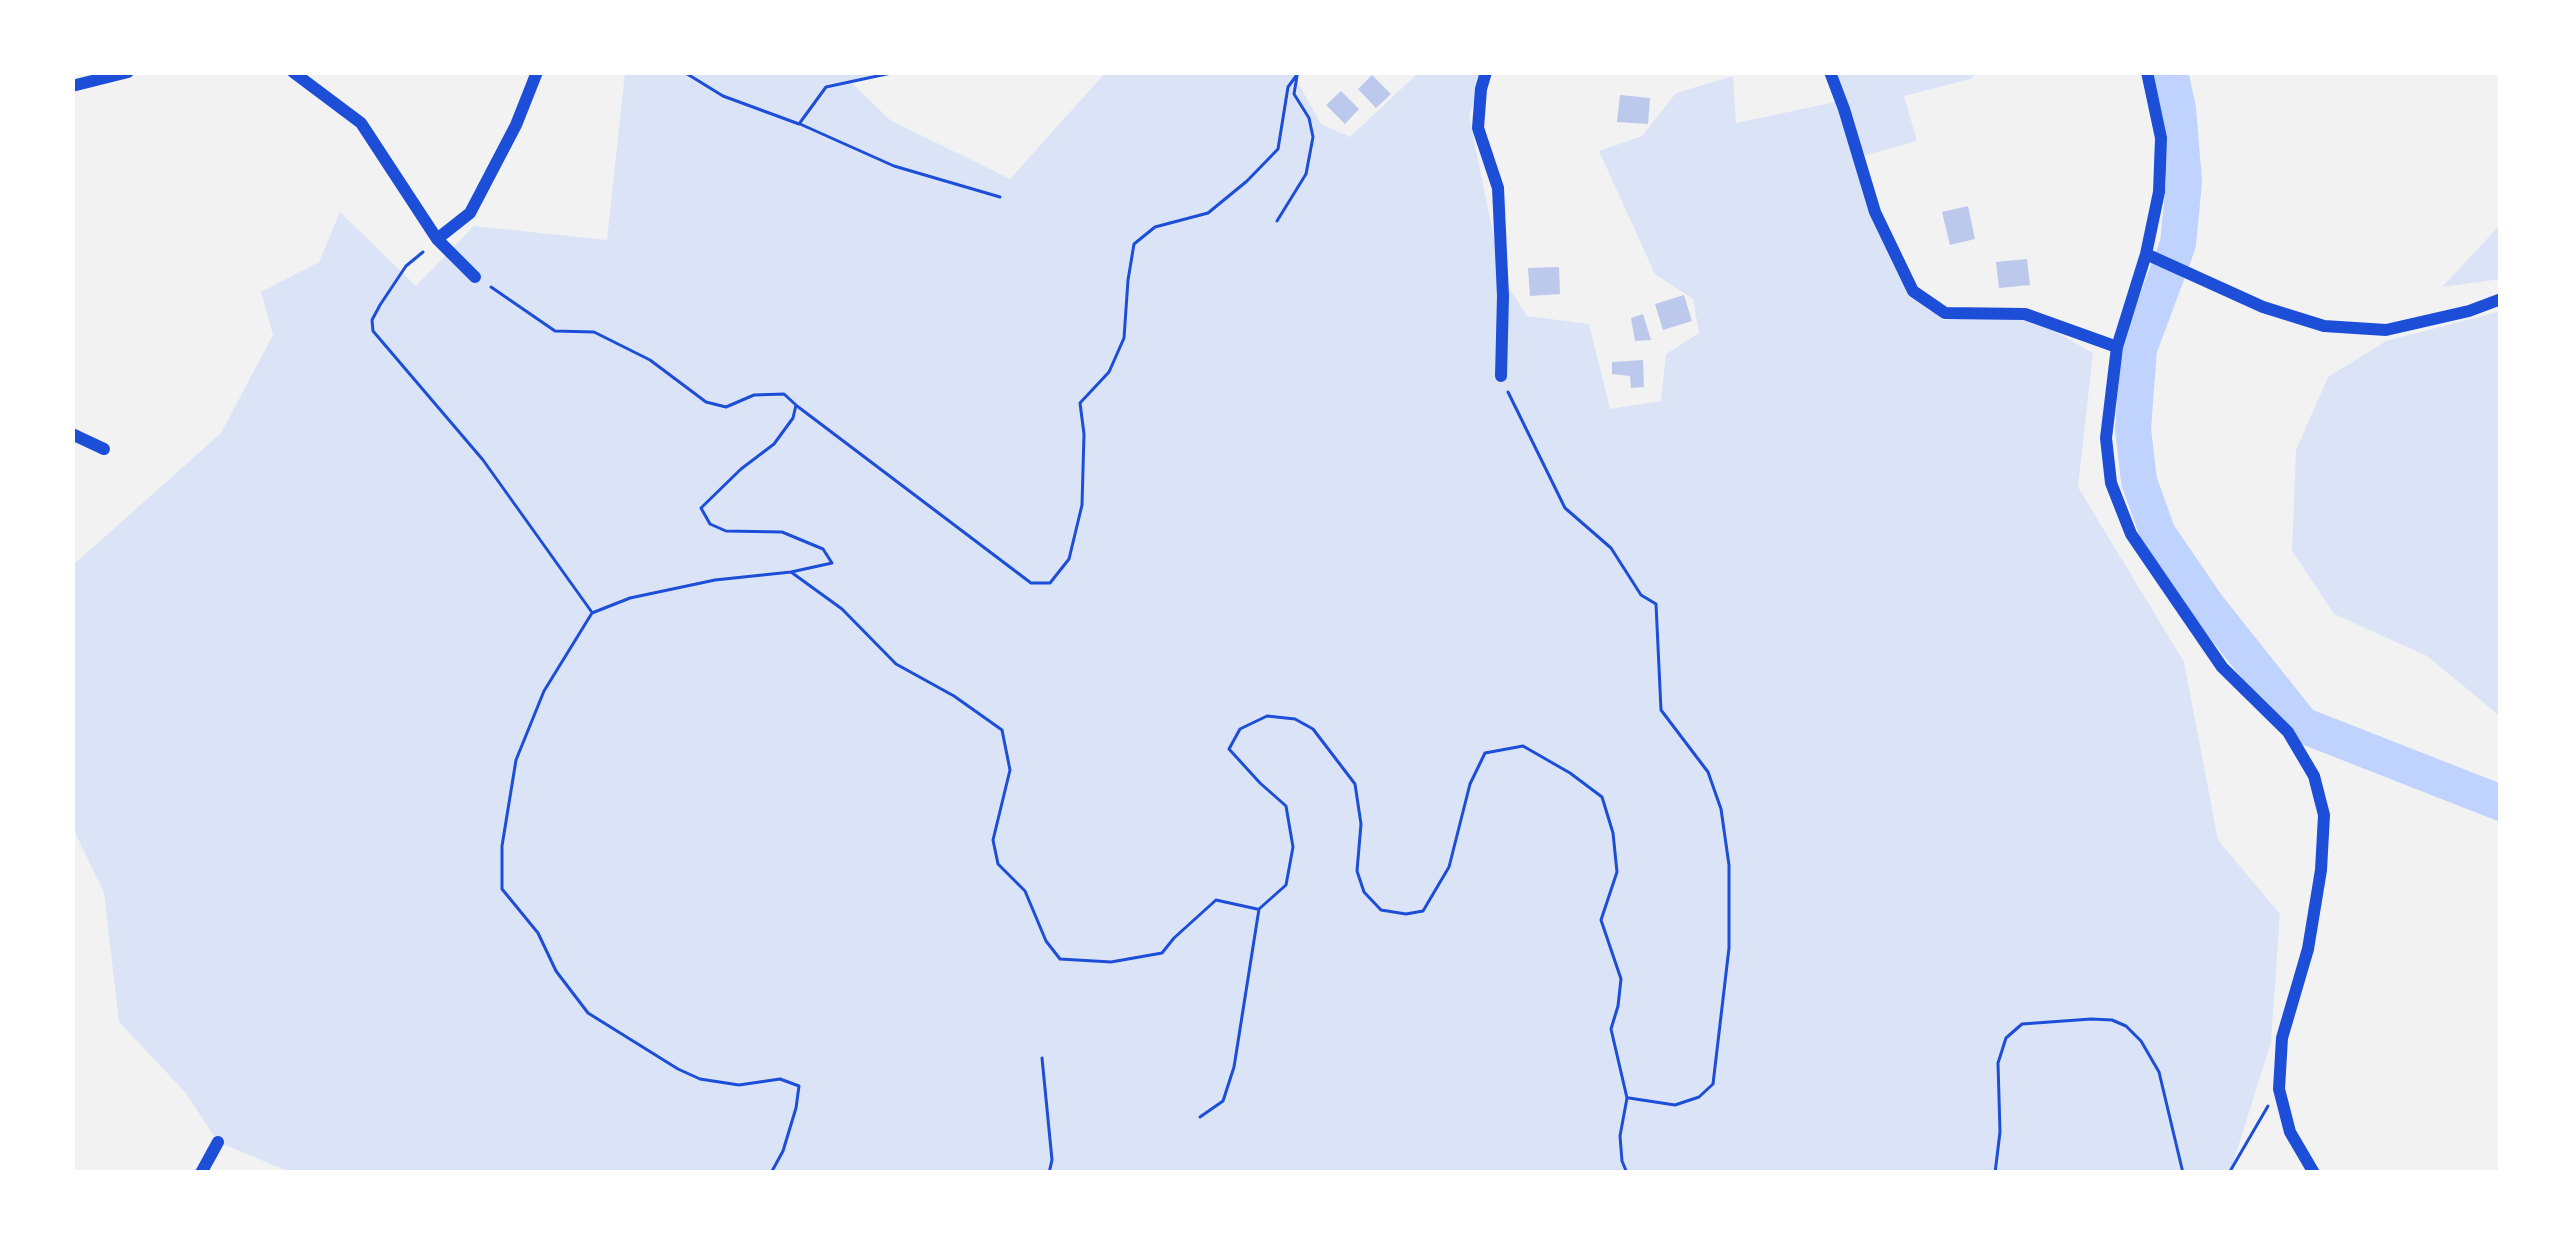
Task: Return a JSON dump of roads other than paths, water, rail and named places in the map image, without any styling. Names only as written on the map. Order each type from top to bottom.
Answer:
[{"type":"street","points":[[72,86],[128,72]]},
{"type":"street","points":[[293,72],[361,123],[437,239],[475,277]]},
{"type":"street","points":[[437,239],[470,213],[516,125],[537,72]]},
{"type":"street","points":[[1486,72],[1478,128],[1498,188],[1501,376]]},
{"type":"street","points":[[1830,72],[1875,212],[1913,291],[1945,313],[2025,314],[2117,347]]},
{"type":"street","points":[[2146,72],[2161,138],[2159,192],[2146,254],[2117,347],[2106,438],[2111,483],[2132,534],[2222,667],[2288,732],[2314,776],[2324,815],[2321,870],[2308,950],[2282,1038],[2279,1089],[2290,1132],[2314,1173]]},
{"type":"street","points":[[2146,254],[2263,308],[2324,326],[2386,330],[2501,299]]},
{"type":"street","points":[[72,434],[104,449]]},
{"type":"street","points":[[201,1173],[218,1142]]},
{"type":"waterway","points":[[2170,72],[2184,182],[2178,244],[2139,349],[2133,429],[2139,481],[2158,534],[2208,607],[2302,725],[2501,803]]}]
